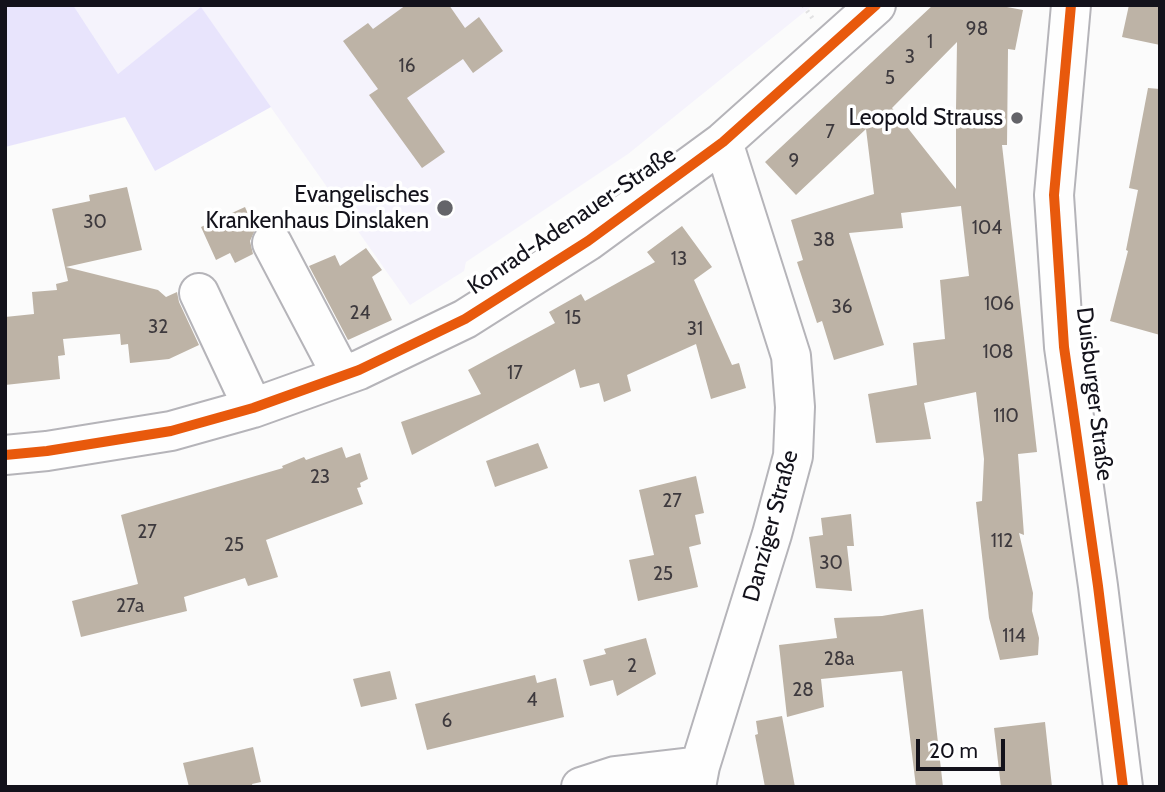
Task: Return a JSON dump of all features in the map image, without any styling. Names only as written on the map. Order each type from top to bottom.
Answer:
[{"type":"street","name":"Konrad-Adenauer-Straße","points":[[5,455],[171,431],[253,408],[359,370],[476,313],[589,242],[723,142],[876,5]]},
{"type":"street","name":"Duisburger Straße","points":[[1071,5],[1054,195],[1055,223],[1064,347],[1123,787]]},
{"type":"street","name":"Danziger Straße","points":[[698,776],[793,456],[795,407],[791,356],[723,142]]},
{"type":"street","points":[[272,243],[342,376]]},
{"type":"street","points":[[199,293],[253,408]]},
{"type":"street","points":[[581,787],[615,776],[698,776]]},
{"type":"shaded area","points":[[5,5],[73,5],[118,74],[201,7],[271,107],[155,171],[125,117],[5,147]]},
{"type":"shaded area","name":"Evangelisches Krankenhaus Dinslaken","points":[[73,5],[813,5],[628,154],[466,262],[464,271],[410,305],[201,8],[118,74]]},
{"type":"building","points":[[406,5],[449,5],[465,28],[479,17],[503,51],[473,73],[463,59],[407,98],[445,152],[422,168],[369,95],[378,89],[343,41],[368,23],[373,29]]},
{"type":"building","points":[[933,5],[996,5],[1023,10],[1015,50],[1008,49],[1007,145],[1002,145],[1037,452],[1018,454],[1024,535],[1019,533],[1033,593],[1032,611],[1039,638],[1038,655],[1000,660],[989,618],[976,502],[982,501],[984,459],[976,392],[924,403],[931,439],[876,443],[868,394],[917,385],[913,343],[945,339],[940,280],[969,276],[961,206],[901,213],[903,228],[849,233],[884,345],[834,360],[822,321],[817,323],[797,262],[803,260],[791,220],[874,194],[866,129],[796,195],[765,162]],"holes":[[[957,42],[956,189],[892,108]]]},
{"type":"building","points":[[1129,5],[1160,5],[1160,45],[1122,37]]},
{"type":"building","points":[[1148,88],[1160,89],[1160,335],[1110,321],[1128,251],[1126,250],[1138,190],[1129,188]]},
{"type":"building","points":[[127,187],[142,250],[66,267],[158,290],[166,297],[177,292],[199,345],[169,359],[130,363],[128,344],[121,345],[120,334],[63,339],[65,355],[58,356],[60,379],[5,385],[5,317],[34,314],[32,292],[57,290],[56,284],[68,281],[52,209],[90,201],[89,195]]},
{"type":"building","points":[[245,207],[255,230],[250,241],[253,254],[235,263],[230,253],[216,260],[201,227]]},
{"type":"building","points":[[682,226],[712,267],[694,280],[732,365],[739,363],[746,388],[711,399],[696,344],[627,375],[631,391],[604,402],[599,383],[580,388],[575,369],[412,455],[401,422],[481,394],[468,370],[555,323],[549,312],[581,294],[585,301],[655,262],[647,252]]},
{"type":"building","points":[[366,248],[382,270],[372,277],[392,320],[348,340],[309,266],[335,255],[340,266]]},
{"type":"building","points":[[538,443],[548,468],[495,487],[486,461]]},
{"type":"building","points":[[342,447],[346,458],[360,453],[368,479],[357,488],[363,504],[266,540],[278,577],[248,586],[245,578],[184,597],[187,611],[81,637],[72,601],[138,584],[121,515],[283,468],[282,466],[304,457],[306,460]]},
{"type":"building","points":[[696,476],[704,513],[695,515],[701,544],[689,547],[698,587],[638,601],[629,560],[654,555],[639,490]]},
{"type":"building","points":[[851,514],[854,546],[847,546],[852,591],[816,588],[809,537],[823,535],[821,518]]},
{"type":"building","points":[[923,609],[943,787],[916,787],[902,671],[821,679],[824,707],[787,717],[779,645],[837,638],[834,618],[882,616]]},
{"type":"building","points":[[646,638],[656,674],[617,696],[613,680],[590,686],[583,660],[606,654],[604,649]]},
{"type":"building","points":[[390,671],[397,699],[361,707],[353,679]]},
{"type":"building","points":[[535,675],[537,683],[556,678],[564,717],[427,750],[415,704]]},
{"type":"building","points":[[782,716],[795,787],[765,787],[755,735],[758,734],[756,721]]},
{"type":"building","points":[[1045,722],[1052,787],[1001,787],[994,728]]},
{"type":"building","points":[[253,747],[261,782],[252,784],[253,787],[189,787],[183,763]]},
{"type":"cycle path","points":[[5,455],[171,431],[253,408],[359,370],[465,319],[588,241],[723,142],[876,5]]},
{"type":"cycle path","points":[[1071,5],[1054,195],[1064,347],[1123,787]]},
{"type":"place","name":"Leopold Strauss","points":[[1017,118]]},
{"type":"place","name":"Evangelisches Krankenhaus Dinslaken","points":[[445,208]]}]
